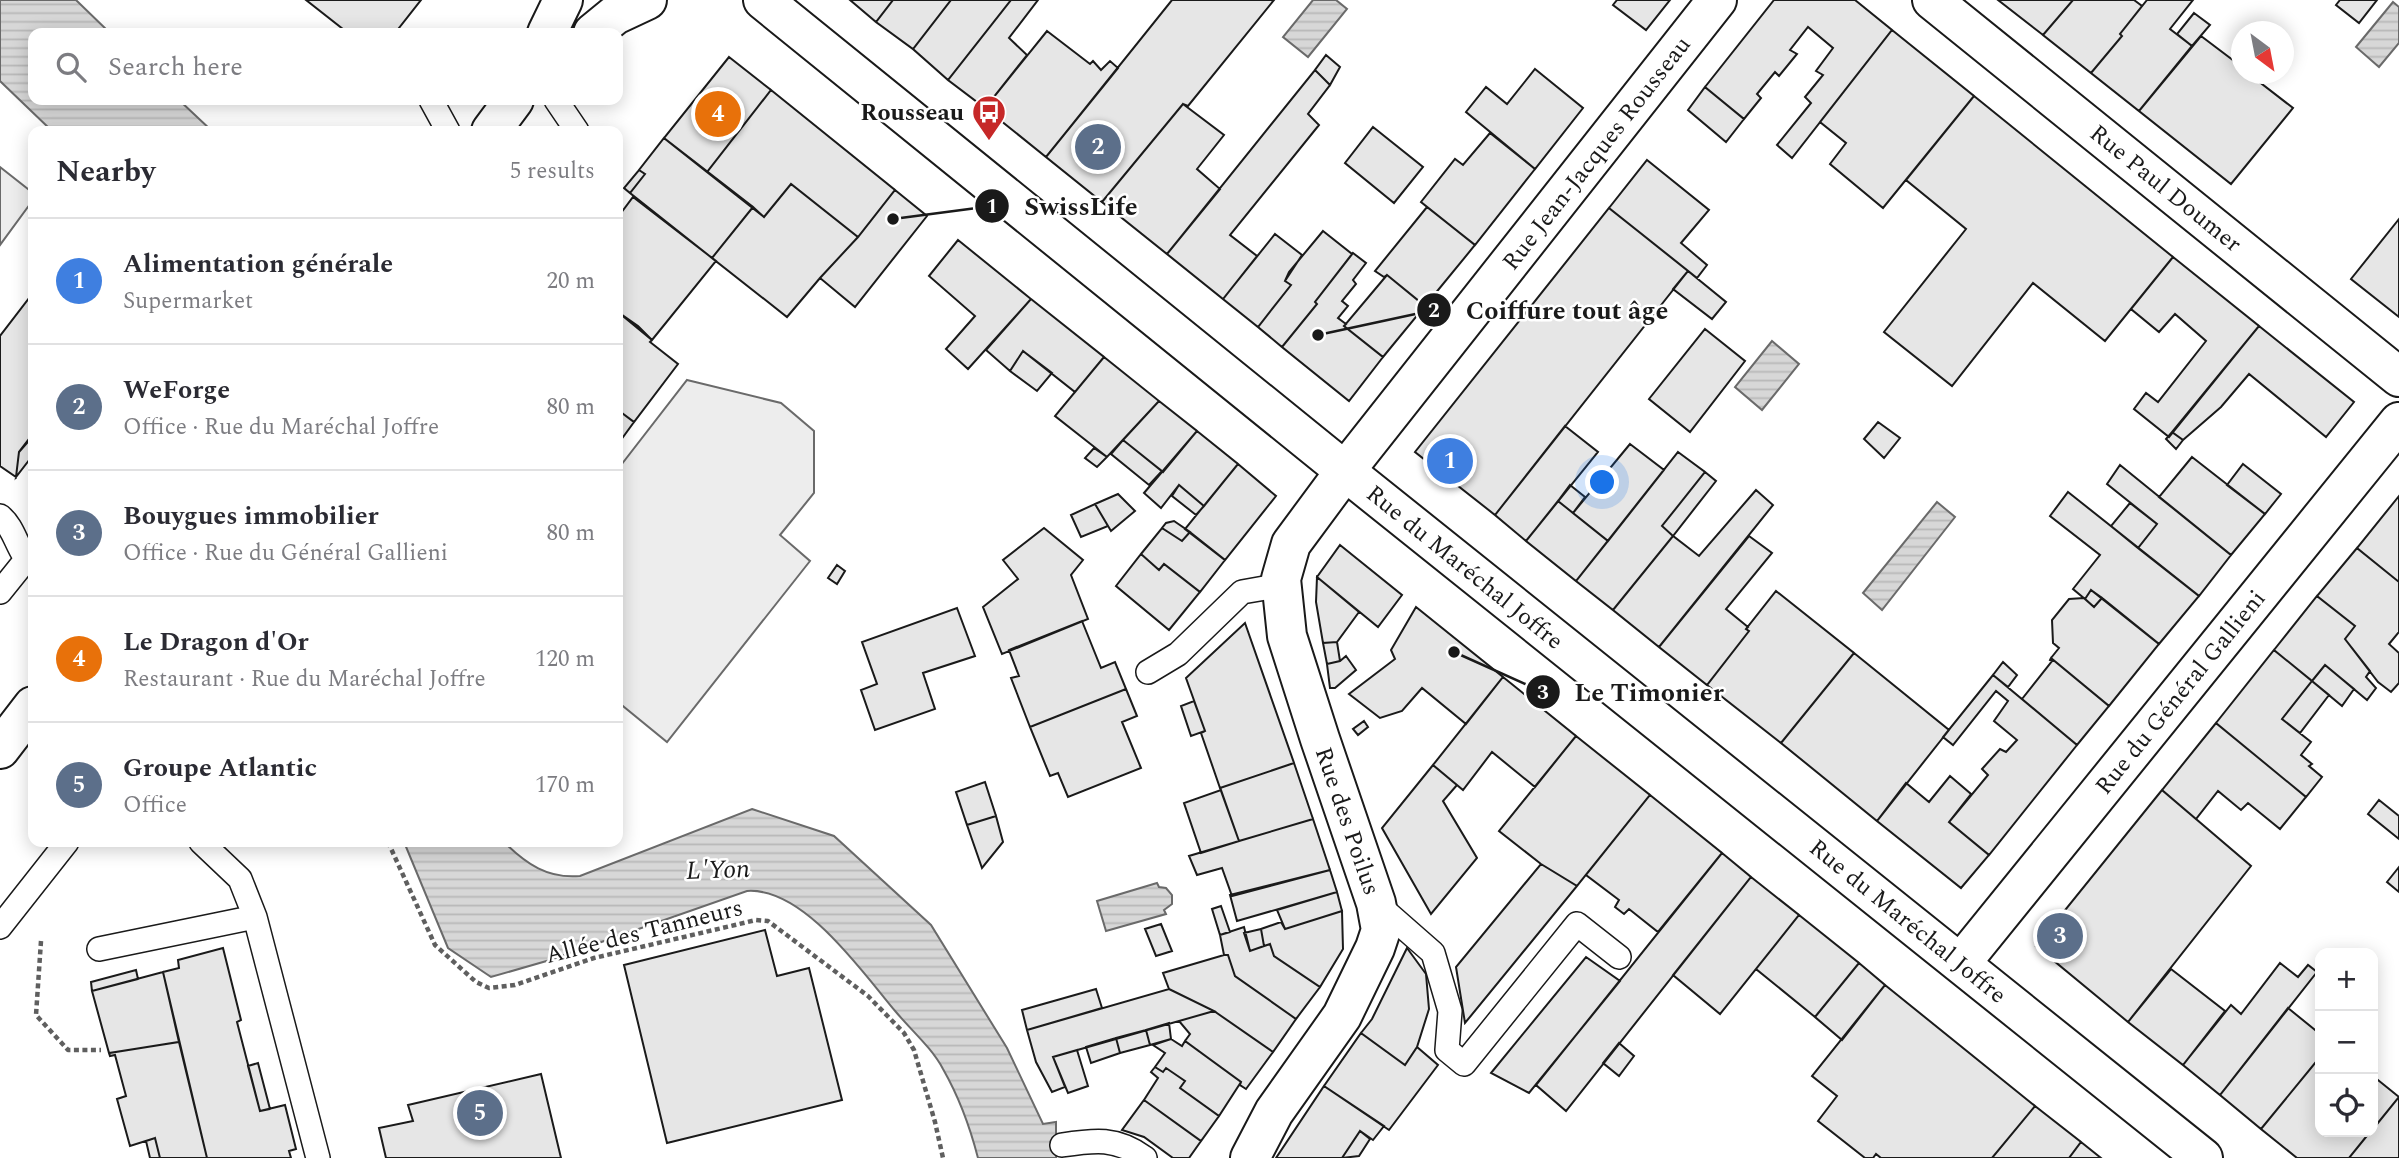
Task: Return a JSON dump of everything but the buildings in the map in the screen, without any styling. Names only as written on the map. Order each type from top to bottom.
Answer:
[{"type":"street","points":[[549,28],[563,0]]},
{"type":"street","points":[[599,28],[615,15],[647,0]]},
{"type":"street","name":"Rue du Maréchal Joffre","points":[[763,0],[1345,471],[2203,1158]]},
{"type":"street","name":"Rue Jean-Jacques Rousseau","points":[[1345,471],[1717,0]]},
{"type":"street","name":"Rue Paul Doumer","points":[[1932,0],[2399,376]]},
{"type":"street","name":"Rue du Général Gallieni","points":[[1961,963],[2399,422]]},
{"type":"street","name":"Rue des Poilus","points":[[1250,1158],[1274,1112],[1342,1016],[1376,948],[1381,930],[1377,903],[1287,636],[1281,579],[1291,544],[1345,471]]},
{"type":"street","points":[[0,749],[28,713]]},
{"type":"lane","points":[[434,105],[445,126]]},
{"type":"lane","points":[[559,105],[574,126]]},
{"type":"lane","points":[[0,516],[28,554]]},
{"type":"lane","points":[[0,592],[28,561]]},
{"type":"lane","points":[[1148,672],[1178,654],[1242,592],[1282,585]]},
{"type":"lane","points":[[0,927],[63,847]]},
{"type":"lane","points":[[206,847],[240,878],[255,917],[318,1158]]},
{"type":"lane","points":[[1377,903],[1433,953],[1450,1011],[1447,1050],[1464,1064],[1577,924],[1619,957]]},
{"type":"lane","points":[[99,949],[255,917]]},
{"type":"lane","points":[[1062,1145],[1101,1140],[1136,1152],[1145,1158]]},
{"type":"path","name":"Allée des Tanneurs","points":[[390,847],[435,945],[476,982],[489,988],[515,985],[594,957],[756,920],[768,921],[868,996],[904,1033],[914,1050],[936,1122],[943,1158]]},
{"type":"shaded area","points":[[0,167],[28,189],[28,207],[0,245]]},
{"type":"shaded area","points":[[687,380],[781,403],[814,431],[814,493],[780,535],[810,561],[667,742],[623,706],[623,463]]},
{"type":"water","points":[[0,0],[76,0],[105,28],[28,28],[28,105],[184,105],[207,126],[47,126],[0,81]]},
{"type":"water","points":[[1313,0],[1336,0],[1347,9],[1308,57],[1283,37]]},
{"type":"water","points":[[2393,2],[2399,7],[2399,43],[2379,67],[2356,47]]},
{"type":"water","points":[[1772,341],[1799,364],[1762,410],[1735,387]]},
{"type":"water","points":[[1937,502],[1955,517],[1882,610],[1863,593]]},
{"type":"water","name":"L'Yon","points":[[752,809],[834,836],[931,925],[1007,1048],[1043,1124],[1056,1122],[1056,1158],[978,1158],[959,1101],[933,1054],[830,935],[790,903],[768,893],[747,891],[550,960],[491,977],[448,948],[406,847],[510,847],[538,868],[558,875],[580,876]]},
{"type":"water","points":[[1157,883],[1172,895],[1172,904],[1164,910],[1166,914],[1106,931],[1097,901]]},
{"type":"place","name":"Le Dragon d'Or","points":[[718,114]]},
{"type":"place","name":"Rousseau","points":[[989,142]]},
{"type":"place","name":"WeForge","points":[[1098,147]]},
{"type":"place","name":"SwissLife","points":[[893,219]]},
{"type":"place","name":"Coiffure tout âge","points":[[1318,335]]},
{"type":"place","name":"Alimentation générale","points":[[1450,461]]},
{"type":"place","name":"Le Timonier","points":[[1454,652]]},
{"type":"place","name":"Bouygues immobilier","points":[[2060,936]]},
{"type":"place","name":"Groupe Atlantic","points":[[480,1113]]}]
